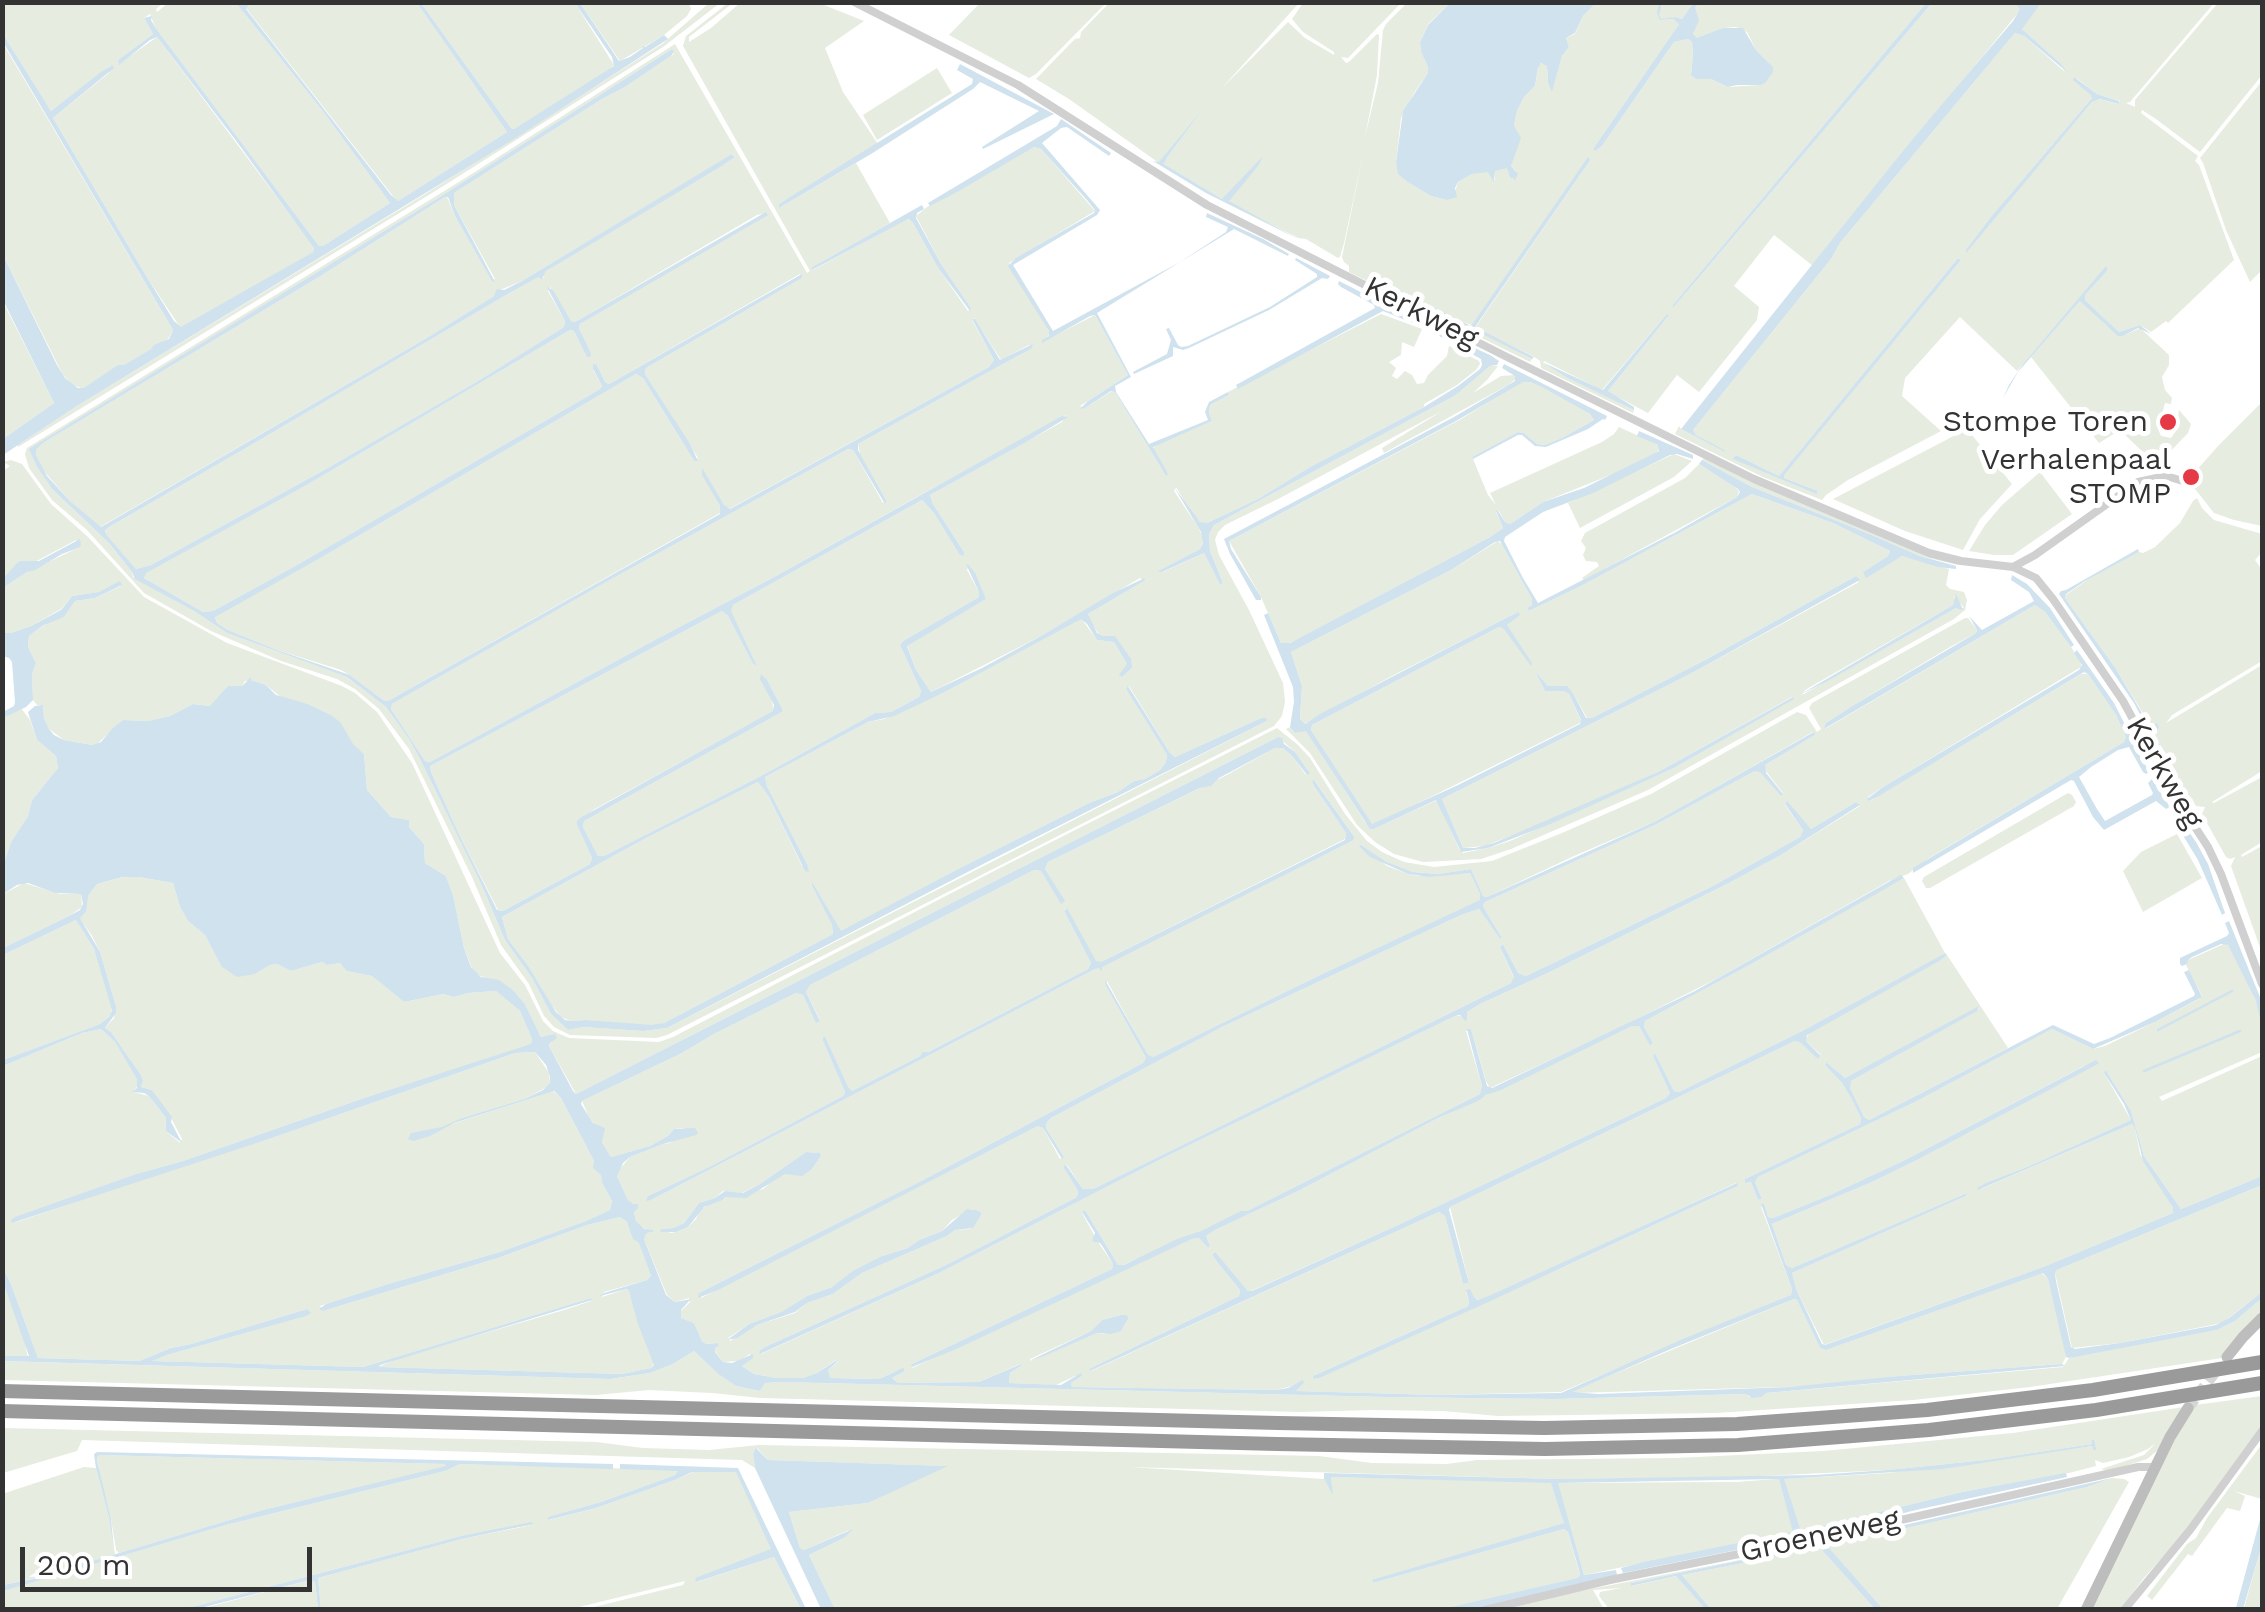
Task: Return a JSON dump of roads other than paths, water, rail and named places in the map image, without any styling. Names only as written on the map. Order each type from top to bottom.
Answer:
[{"type":"highway","points":[[2,1391],[1544,1428],[1737,1424],[1927,1410],[2093,1390],[2262,1362]]},
{"type":"highway","points":[[2,1411],[1545,1449],[1738,1445],[1864,1436],[2004,1423],[2262,1383]]},
{"type":"street","name":"Kerkweg","points":[[854,2],[1018,85],[1208,205],[1754,478],[1929,552],[2012,567],[2036,578],[2122,701],[2208,847],[2262,984]]},
{"type":"street","points":[[2012,567],[2138,482],[2166,476],[2183,480]]},
{"type":"street","points":[[2035,554],[2036,578]]},
{"type":"street","points":[[2228,1356],[2262,1318]]},
{"type":"street","points":[[2086,1610],[2188,1408]]},
{"type":"street","points":[[2124,1610],[2190,1530],[2262,1431]]},
{"type":"street","name":"Groeneweg","points":[[1486,1610],[2138,1467],[2155,1467]]},
{"type":"water","points":[[236,3],[250,3],[246,9],[398,201],[507,132],[417,3],[421,3],[514,129],[614,66],[612,57],[575,3],[580,3],[619,61],[664,35],[668,39],[522,134],[3,455],[3,439],[54,403],[3,300],[3,255],[57,365],[78,388],[169,339],[173,330],[3,42],[3,34],[51,111],[101,72],[112,65],[114,68],[53,118],[148,279],[181,327],[314,248],[157,37],[119,65],[118,60],[153,34],[144,18],[152,16],[155,27],[319,246],[390,203]]},
{"type":"water","points":[[1450,3],[1596,3],[1583,16],[1575,33],[1566,38],[1569,47],[1562,56],[1552,92],[1547,66],[1541,63],[1535,86],[1517,111],[1514,126],[1521,138],[1511,166],[1518,174],[1515,180],[1507,168],[1495,171],[1494,182],[1488,172],[1472,174],[1458,182],[1457,197],[1447,200],[1409,183],[1398,174],[1396,162],[1403,111],[1428,73],[1420,42],[1428,25]]},
{"type":"water","points":[[1659,3],[1661,19],[1676,17],[1682,19],[1693,3],[1699,3],[1695,8],[1699,20],[1693,34],[1697,38],[1723,28],[1743,28],[1773,72],[1760,85],[1728,87],[1711,79],[1696,79],[1691,75],[1692,42],[1674,42],[1595,151],[1679,24],[1674,19],[1660,20],[1657,13]]},
{"type":"water","points":[[1926,3],[1932,3],[1673,308],[1673,305]]},
{"type":"water","points":[[2015,3],[2041,3],[2022,29],[2067,72],[2015,33],[1840,243],[1693,430],[1725,452],[1681,429],[1910,142],[2013,21],[2020,9]]},
{"type":"water","points":[[672,49],[671,56],[625,87],[454,193],[454,205],[495,282],[445,197],[43,443],[36,455],[47,476],[101,527],[425,339],[494,296],[497,289],[504,290],[522,281],[732,154],[735,157],[722,166],[546,271],[542,279],[538,277],[513,291],[109,527],[106,534],[136,569],[151,565],[326,469],[564,327],[565,321],[547,287],[575,322],[766,212],[768,215],[580,324],[590,357],[570,330],[305,486],[146,573],[144,578],[203,612],[213,611],[600,389],[593,364],[609,384],[802,274],[802,278],[646,368],[645,374],[698,461],[694,461],[643,378],[636,374],[215,617],[228,630],[350,675],[388,701],[720,514],[702,468],[730,509],[989,367],[994,360],[972,319],[1000,360],[1033,344],[1031,349],[858,444],[885,504],[853,450],[848,449],[392,704],[391,709],[425,761],[430,762],[776,576],[1062,416],[1068,417],[930,495],[963,556],[922,500],[733,605],[731,611],[757,666],[722,611],[430,766],[497,910],[503,911],[590,864],[592,858],[577,825],[580,818],[773,711],[761,674],[782,712],[584,821],[583,827],[598,856],[761,776],[875,713],[891,712],[919,697],[921,691],[900,645],[979,597],[966,564],[975,573],[986,599],[907,646],[916,670],[931,692],[1145,578],[1088,614],[1097,633],[1115,636],[1131,659],[1132,668],[1122,677],[1119,675],[1127,664],[1114,642],[1097,640],[1081,619],[943,693],[894,716],[868,722],[765,777],[809,872],[758,782],[502,917],[508,939],[556,1012],[570,1021],[664,1023],[833,934],[811,880],[841,931],[1160,770],[1167,755],[1126,689],[1128,686],[1175,757],[1261,718],[1267,721],[667,1028],[568,1030],[551,1014],[505,940],[421,761],[386,707],[347,677],[227,633],[135,579],[109,543],[52,489],[29,449]]},
{"type":"water","points":[[960,64],[1054,114],[983,149],[1039,111],[980,82],[871,154],[779,208],[779,204],[972,84],[973,79],[957,70]]},
{"type":"water","points":[[2074,77],[2119,104],[2099,99],[2092,102],[1966,253],[1990,218],[2092,98]]},
{"type":"water","points":[[1207,104],[1164,164],[1222,199],[1263,156],[1229,201],[1298,239],[1206,193],[1153,161],[1159,162]]},
{"type":"water","points":[[1061,119],[1111,153],[1109,156],[1067,127],[1042,143],[1100,210],[1013,265],[1053,331],[1180,262],[1226,232],[1228,227],[1206,217],[1207,213],[1289,254],[1234,229],[1097,313],[1131,377],[1115,386],[1116,392],[1149,444],[1208,420],[1205,412],[1209,402],[1228,392],[1229,395],[1210,405],[1212,421],[1153,447],[1166,476],[1115,392],[1080,409],[1128,375],[1095,315],[1042,343],[1049,331],[1008,266],[1094,213],[1086,199],[1041,149],[1034,147],[957,192],[930,206],[928,203],[1057,126]]},
{"type":"water","points":[[1588,157],[1591,159],[1475,327],[1532,359],[1352,268],[1471,326]]},
{"type":"water","points":[[922,205],[924,209],[916,218],[970,311],[908,219],[812,270],[812,267]]},
{"type":"water","points":[[1296,258],[1330,276],[1269,310],[1189,348],[1173,347],[1173,356],[1134,374],[1167,354],[1171,340],[1166,329],[1178,345],[1188,346],[1270,307],[1317,277]]},
{"type":"water","points":[[1958,258],[1961,260],[1784,475],[1818,491],[1817,494],[1733,459],[1736,455],[1779,476]]},
{"type":"water","points":[[2106,266],[2108,270],[2085,295],[2085,300],[2119,332],[2140,325],[2151,334],[2138,328],[2118,336],[2080,301],[2018,372],[2003,398],[2009,385],[2023,364]]},
{"type":"water","points":[[1339,281],[1426,325],[1425,328],[1383,311],[1238,389],[1236,385],[1375,308],[1341,287]]},
{"type":"water","points":[[1667,314],[1608,391],[1634,410],[1542,362],[1603,390]]},
{"type":"water","points":[[1433,329],[1490,355],[1499,361],[1497,365],[1490,366],[1456,395],[1214,525],[1209,534],[1210,551],[1223,583],[1220,584],[1204,553],[1158,571],[1200,549],[1203,543],[1201,532],[1174,487],[1200,522],[1207,523],[1424,407],[1480,369],[1481,359],[1432,332]]},
{"type":"water","points":[[1504,364],[1607,416],[1605,420],[1546,447],[1535,446],[1518,435],[1473,459],[1484,487],[1472,457],[1518,432],[1545,445],[1594,420],[1542,387],[1523,382],[1229,541],[1261,597],[1256,600],[1224,539],[1515,381],[1515,376],[1502,368]]},
{"type":"water","points":[[1639,431],[1693,455],[1693,459],[1670,455],[1593,493],[1543,512],[1505,537],[1538,603],[1737,497],[1738,489],[1699,464],[1702,460],[1752,487],[1956,569],[1902,556],[1866,578],[1863,572],[1890,551],[1833,523],[1752,494],[1529,611],[1532,599],[1500,541],[1495,542],[1451,570],[1291,652],[1302,686],[1300,719],[1305,724],[1504,619],[1518,612],[1520,615],[1507,625],[1531,666],[1499,627],[1312,725],[1311,730],[1372,824],[1580,724],[1569,694],[1545,691],[1535,671],[1548,686],[1567,686],[1586,718],[1592,718],[1856,576],[1860,580],[1692,673],[1442,799],[1463,848],[1494,843],[1658,772],[1793,697],[1674,768],[1488,848],[1461,852],[1436,800],[1370,829],[1306,731],[1295,733],[1290,727],[1293,687],[1264,615],[1268,613],[1281,643],[1290,643],[1492,536],[1503,528],[1496,511],[1510,524],[1543,502],[1584,488],[1659,451],[1658,445],[1637,436]]},
{"type":"water","points":[[80,539],[78,548],[3,588],[3,579],[16,564],[39,561]]},
{"type":"water","points":[[2138,549],[2139,552],[2085,581],[2065,598],[2116,669],[2148,723],[2157,723],[2155,735],[2189,800],[2134,703],[2059,594]]},
{"type":"water","points":[[2012,575],[2027,584],[2050,608],[2074,645],[2071,647],[2045,612],[2035,605],[1824,729],[1826,723],[1852,706],[1976,633],[1969,616],[1982,630],[2034,601],[2029,592],[2011,580]]},
{"type":"water","points":[[120,581],[122,585],[95,598],[75,601],[64,617],[29,636],[28,647],[36,663],[32,674],[33,700],[3,718],[3,712],[15,702],[12,662],[3,656],[3,633],[31,626],[61,610],[72,596],[99,592]]},
{"type":"water","points":[[1956,594],[1963,610],[1956,608],[1801,694],[1953,605]]},
{"type":"water","points":[[2077,650],[2114,703],[2149,772],[2143,772],[2129,747],[2091,767],[2079,777],[2097,809],[2105,821],[2152,795],[2148,783],[2152,779],[2170,807],[2166,809],[2156,801],[2104,830],[2071,780],[1913,873],[1913,868],[2124,742],[2126,737],[2116,715],[2084,672],[1879,796],[1867,799],[2079,670],[2082,665],[2074,653]]},
{"type":"water","points":[[251,677],[276,695],[308,704],[341,723],[364,754],[367,790],[391,817],[409,820],[409,827],[424,844],[425,863],[446,876],[471,967],[481,977],[499,980],[513,990],[525,1004],[541,1037],[555,1034],[557,1038],[549,1046],[576,1094],[1278,737],[1295,752],[1310,773],[1307,775],[1283,748],[1275,748],[1211,786],[1048,862],[1045,869],[1065,901],[1061,904],[1041,871],[1034,870],[810,985],[806,992],[820,1021],[816,1023],[803,995],[796,993],[582,1101],[593,1123],[605,1128],[602,1143],[611,1157],[650,1146],[674,1129],[695,1128],[696,1135],[630,1157],[617,1176],[628,1200],[638,1204],[634,1212],[636,1221],[644,1229],[653,1230],[644,1239],[666,1295],[675,1302],[691,1299],[681,1310],[681,1318],[694,1323],[706,1344],[718,1343],[715,1352],[723,1362],[732,1363],[753,1354],[742,1366],[754,1374],[803,1378],[837,1360],[828,1370],[830,1378],[879,1379],[903,1368],[905,1371],[892,1378],[898,1383],[979,1382],[1021,1364],[1010,1373],[1009,1383],[1061,1385],[1081,1373],[1071,1383],[1072,1387],[1276,1390],[1303,1380],[1296,1391],[1561,1393],[1791,1295],[1761,1204],[1768,1217],[1773,1218],[1830,1195],[2096,1060],[2096,1065],[1919,1159],[1772,1224],[1786,1265],[1792,1268],[1967,1193],[1792,1273],[1822,1344],[2043,1267],[2173,1213],[2143,1161],[2132,1124],[1977,1188],[2131,1120],[2105,1069],[2131,1111],[2144,1156],[2181,1209],[2262,1176],[2262,1185],[2057,1270],[2071,1347],[2120,1343],[2216,1325],[2262,1292],[2262,1298],[2235,1321],[2217,1330],[2069,1358],[2048,1279],[2043,1273],[1826,1350],[1820,1348],[1794,1299],[1572,1392],[1789,1387],[2065,1366],[1766,1393],[1752,1398],[1746,1394],[1555,1399],[1385,1397],[781,1382],[765,1383],[760,1391],[736,1386],[694,1351],[650,1373],[610,1379],[3,1361],[3,1356],[29,1356],[3,1282],[3,1268],[38,1358],[139,1361],[307,1309],[311,1313],[306,1316],[152,1361],[363,1367],[591,1298],[379,1367],[622,1374],[654,1365],[629,1291],[600,1296],[651,1276],[639,1243],[620,1217],[498,1258],[323,1311],[319,1309],[388,1284],[500,1252],[610,1210],[612,1201],[601,1175],[593,1168],[594,1161],[554,1091],[454,1123],[430,1136],[408,1139],[411,1133],[442,1127],[543,1090],[550,1077],[535,1052],[515,1053],[12,1223],[15,1217],[136,1174],[531,1044],[520,1011],[496,991],[454,997],[443,994],[404,1002],[372,976],[347,971],[340,963],[322,962],[291,971],[270,965],[255,974],[237,977],[221,966],[205,935],[188,921],[173,883],[123,877],[97,884],[80,918],[100,952],[116,1006],[116,1013],[105,1028],[141,1075],[141,1087],[152,1090],[172,1117],[182,1143],[166,1131],[166,1118],[149,1096],[132,1092],[137,1088],[137,1079],[115,1042],[101,1029],[3,1066],[3,1060],[100,1024],[112,1010],[94,949],[76,920],[3,955],[3,948],[71,915],[83,904],[81,894],[55,893],[28,883],[3,894],[3,866],[11,842],[28,816],[32,800],[58,768],[56,756],[37,740],[28,712],[43,705],[44,718],[54,735],[92,745],[101,742],[123,720],[148,721],[170,716],[193,704],[210,706],[228,686],[242,686]]},
{"type":"water","points":[[1814,732],[1815,735],[1765,765],[1781,796],[1755,771],[1655,825],[1485,902],[1485,910],[1502,938],[1479,909],[1461,915],[1222,1027],[1051,1118],[1046,1128],[1062,1159],[1038,1126],[698,1298],[699,1293],[1143,1063],[1146,1058],[1105,980],[1148,1055],[1153,1057],[1480,900],[1470,873],[1429,877],[1408,874],[1370,857],[1359,846],[1413,872],[1438,874],[1471,869],[1487,897],[1656,821]]},
{"type":"water","points":[[1314,780],[1355,838],[1352,841],[646,1201],[648,1196],[843,1096],[845,1092],[823,1041],[825,1036],[852,1091],[1088,969],[1091,963],[1064,911],[1067,908],[1096,961],[1101,962],[1345,840],[1346,833],[1314,786]]},
{"type":"water","points":[[1787,801],[1811,829],[1856,802],[1860,805],[1729,883],[1480,1004],[1467,1012],[1465,1021],[1460,1015],[1455,1016],[1163,1158],[939,1273],[760,1354],[765,1347],[946,1265],[1077,1197],[1078,1192],[1063,1167],[1066,1165],[1083,1189],[1093,1189],[1511,983],[1514,977],[1500,947],[1503,944],[1518,973],[1526,976],[1713,886],[1800,837],[1803,830],[1785,804]]},
{"type":"water","points":[[2178,816],[2208,864],[2225,913],[2222,915],[2198,860],[2173,819]]},
{"type":"water","points":[[1901,875],[1904,878],[1645,1021],[1653,1043],[1650,1046],[1639,1026],[1632,1026],[1215,1230],[1206,1236],[1208,1248],[1194,1238],[954,1350],[911,1365],[1112,1269],[1103,1247],[1092,1241],[1095,1233],[1082,1212],[1085,1210],[1118,1265],[1124,1265],[1247,1211],[1480,1094],[1482,1086],[1467,1029],[1471,1029],[1487,1086],[1492,1088],[1695,991]]},
{"type":"water","points":[[2229,921],[2262,1002],[2262,1026],[2256,1001],[2228,945],[2221,944],[2192,957],[2187,964],[2180,964],[2180,958],[2227,936],[2225,923]]},
{"type":"water","points":[[1945,953],[1939,961],[1807,1035],[1806,1041],[1821,1056],[1818,1059],[1795,1041],[1450,1207],[1469,1283],[1463,1284],[1445,1216],[1439,1212],[1089,1369],[1239,1296],[1240,1290],[1217,1262],[1212,1254],[1215,1252],[1252,1291],[1666,1098],[1670,1093],[1655,1053],[1674,1091],[1679,1092]]},
{"type":"water","points":[[2189,970],[2202,997],[2155,1022],[2093,1049],[2052,1029],[1917,1101],[1758,1177],[1755,1182],[1762,1199],[1758,1200],[1751,1182],[1745,1183],[1745,1179],[1860,1124],[1851,1098],[1826,1062],[1845,1078],[1979,1006],[1977,1011],[1851,1081],[1850,1088],[1869,1120],[2053,1025],[2094,1044],[2110,1038],[2194,996],[2184,972]]},
{"type":"water","points":[[806,1152],[821,1156],[802,1176],[785,1174],[746,1198],[725,1197],[704,1207],[688,1227],[660,1232],[684,1223],[699,1203],[725,1191],[743,1193]]},
{"type":"water","points":[[1737,1183],[1738,1186],[1486,1303],[1314,1379],[1313,1376],[1468,1306],[1466,1290],[1470,1289],[1478,1300],[1491,1295]]},
{"type":"water","points":[[967,1209],[982,1213],[973,1228],[955,1230],[862,1273],[833,1294],[727,1340],[749,1324],[832,1287],[882,1256],[942,1231]]},
{"type":"water","points":[[1121,1315],[1129,1318],[1121,1331],[1097,1333],[1029,1361],[1091,1331],[1102,1320]]},
{"type":"water","points":[[2092,1440],[2096,1450],[2092,1446],[1943,1469],[1784,1479],[1801,1531],[1962,1492],[2066,1473],[2067,1477],[1623,1573],[1621,1568],[1644,1562],[1793,1532],[1779,1479],[1558,1483],[1584,1575],[1616,1570],[1617,1575],[1471,1610],[1443,1609],[1577,1578],[1580,1575],[1568,1532],[1564,1529],[1373,1583],[1372,1580],[1564,1523],[1551,1483],[1331,1477],[1333,1495],[1324,1479],[1324,1473],[1560,1479],[1815,1475],[1986,1460],[2092,1444]]},
{"type":"water","points":[[756,1448],[768,1460],[948,1466],[868,1503],[789,1512],[804,1550],[853,1529],[844,1538],[809,1555],[835,1609],[821,1609],[755,1468]]},
{"type":"water","points":[[97,1452],[613,1464],[613,1469],[460,1464],[226,1525],[3,1591],[3,1585],[263,1510],[446,1466],[100,1455],[98,1465],[114,1550],[96,1468]]},
{"type":"water","points":[[620,1464],[738,1468],[806,1609],[801,1609],[774,1557],[696,1582],[695,1578],[771,1549],[736,1472],[692,1472],[596,1508],[548,1520],[678,1471],[620,1469]]},
{"type":"water","points":[[2112,1478],[1827,1546],[1883,1609],[1875,1609],[1820,1548],[1682,1575],[1711,1609],[1705,1609],[1676,1576],[1631,1586],[1631,1583]]},
{"type":"water","points":[[2262,1512],[2262,1545],[2243,1609],[2236,1608]]},
{"type":"water","points":[[532,1522],[318,1578],[321,1609],[315,1582],[310,1580],[184,1609],[461,1536]]},
{"type":"waterway","points":[[2158,1030],[2232,991]]},
{"type":"waterway","points":[[2144,1071],[2240,1031]]},
{"type":"tunnel","points":[[2188,1408],[2219,1367]]},
{"type":"place","name":"Stompe Toren","points":[[2168,422]]},
{"type":"place","name":"Verhalenpaal STOMP","points":[[2191,477]]}]
